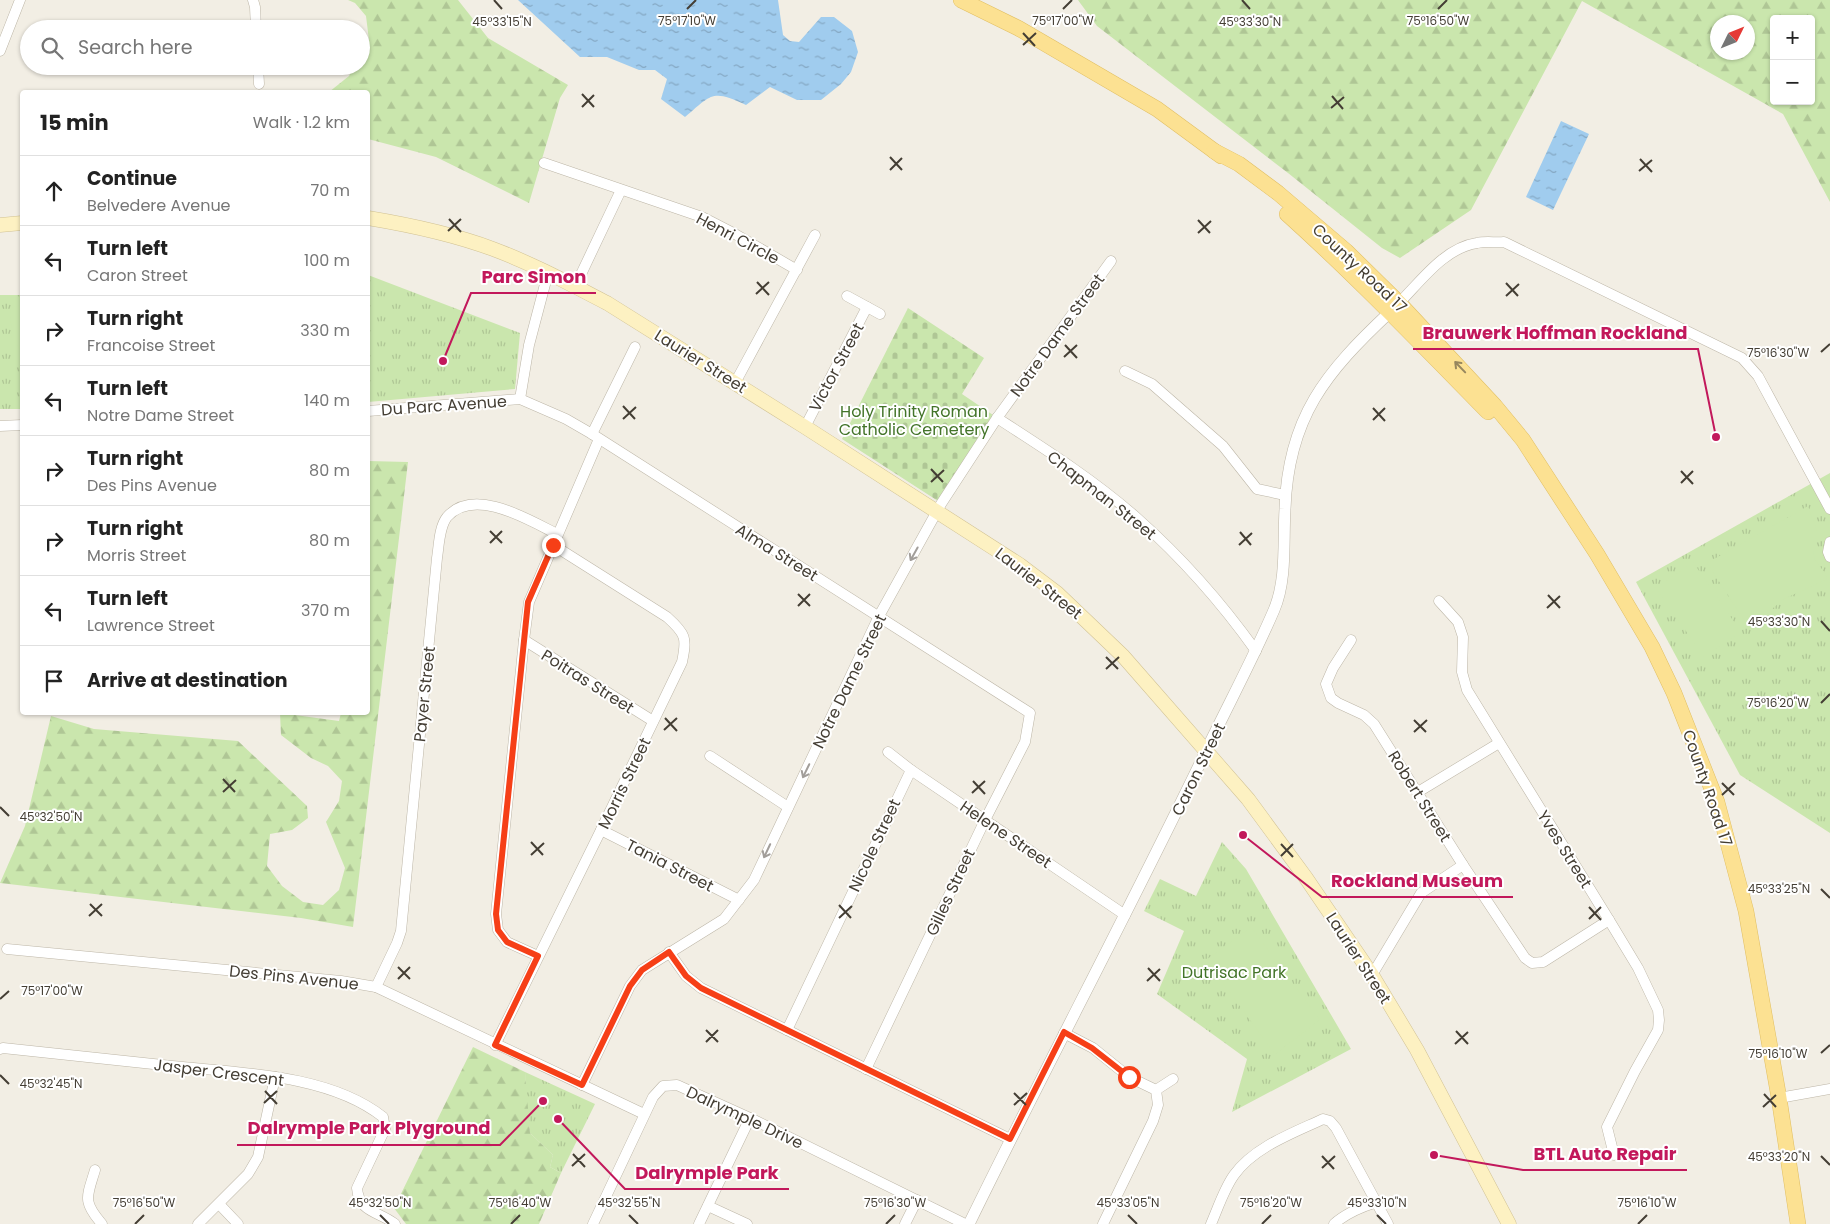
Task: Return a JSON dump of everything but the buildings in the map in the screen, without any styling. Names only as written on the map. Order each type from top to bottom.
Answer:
[{"type":"main road","name":"County Road 17","points":[[961,0],[1018,28],[1157,109],[1214,151],[1239,164],[1278,194],[1346,251],[1394,308],[1466,373],[1522,440],[1597,554],[1652,647],[1674,693],[1717,802],[1746,911],[1779,1098],[1798,1224]]},
{"type":"main road","name":"Laurier Street","points":[[370,218],[471,241],[502,252],[576,287],[638,321],[938,511],[1020,565],[1057,593],[1123,656],[1206,750],[1248,799],[1306,878],[1372,975],[1417,1050],[1509,1224]]},
{"type":"main road","points":[[0,225],[20,223]]},
{"type":"street","points":[[0,51],[5,24],[20,0]]},
{"type":"street","points":[[252,0],[255,7],[256,20]]},
{"type":"street","points":[[258,75],[259,84]]},
{"type":"street","name":"Henri Circle","points":[[544,163],[702,217],[797,270]]},
{"type":"street","points":[[576,287],[621,190]]},
{"type":"street","name":"Henri Circle","points":[[735,382],[816,235]]},
{"type":"street","points":[[1394,308],[1433,268],[1453,251],[1476,243],[1504,242],[1742,358],[1758,376],[1829,509]]},
{"type":"street","name":"Notre Dame Street","points":[[582,1085],[630,986],[642,970],[724,919],[754,880],[879,616],[938,511],[997,418],[1111,261]]},
{"type":"street","points":[[520,399],[529,345],[548,273]]},
{"type":"street","name":"Victor Street","points":[[847,296],[880,314]]},
{"type":"street","name":"Victor Street","points":[[805,427],[868,307]]},
{"type":"street","name":"Caron Street","points":[[969,1224],[1064,1032],[1125,915],[1256,651],[1275,608],[1282,572],[1285,495],[1292,451],[1313,399],[1341,360],[1394,308]]},
{"type":"street","points":[[538,956],[507,942],[498,930],[496,914],[528,602],[635,347]]},
{"type":"street","points":[[1125,370],[1152,384],[1223,446],[1257,489],[1285,495]]},
{"type":"street","name":"Du Parc Avenue","points":[[370,411],[520,399]]},
{"type":"street","name":"Alma Street","points":[[520,399],[551,412],[596,437],[1030,714]]},
{"type":"street","name":"Chapman Street","points":[[997,418],[1075,470],[1135,516],[1179,558],[1239,627],[1256,651]]},
{"type":"street","points":[[0,426],[20,425]]},
{"type":"street","name":"Payer Street","points":[[376,987],[401,931],[437,558],[440,536],[446,518],[459,508],[477,504],[495,506],[528,519],[557,534]]},
{"type":"street","points":[[1830,542],[1828,552],[1830,557]]},
{"type":"street","name":"Morris Street","points":[[495,1045],[682,662],[686,644],[680,629],[667,617],[553,545]]},
{"type":"street","name":"Yves Street","points":[[1439,601],[1458,622],[1463,637],[1462,672],[1467,690],[1610,920],[1638,968],[1658,1010],[1658,1030],[1607,1127],[1614,1155]]},
{"type":"street","name":"Poitras Street","points":[[524,640],[653,721]]},
{"type":"street","name":"Robert Street","points":[[1351,640],[1333,668],[1326,684],[1331,698],[1364,715],[1374,724],[1463,865],[1525,958],[1532,963],[1543,962],[1610,920]]},
{"type":"street","name":"Gilles Street","points":[[866,1069],[985,820],[1025,742],[1030,714]]},
{"type":"street","points":[[1418,792],[1499,743]]},
{"type":"street","name":"Helene Street","points":[[888,752],[911,770],[1125,915]]},
{"type":"street","points":[[710,756],[788,807]]},
{"type":"street","name":"Nicole Street","points":[[787,1030],[911,770]]},
{"type":"street","name":"Tania Street","points":[[601,830],[739,900]]},
{"type":"street","points":[[1372,975],[1421,893],[1463,865]]},
{"type":"street","name":"Des Pins Avenue","points":[[7,949],[341,981],[376,987],[644,1114]]},
{"type":"street","points":[[669,952],[686,976],[701,988],[1010,1139]]},
{"type":"street","points":[[1064,1032],[1092,1048],[1129,1077],[1156,1090]]},
{"type":"street","name":"Jasper Crescent","points":[[1,1048],[274,1077],[337,1091],[372,1108],[383,1117],[385,1129],[357,1188],[358,1199],[363,1206],[395,1224]]},
{"type":"street","points":[[198,1224],[248,1174],[258,1157],[274,1077]]},
{"type":"street","points":[[1156,1090],[1173,1079]]},
{"type":"street","name":"Dalrymple Drive","points":[[593,1224],[653,1097],[664,1086],[677,1085],[750,1118],[965,1224]]},
{"type":"street","points":[[1779,1098],[1830,1089]]},
{"type":"street","points":[[1103,1224],[1153,1121],[1158,1105],[1156,1090]]},
{"type":"street","points":[[699,1224],[750,1118]]},
{"type":"street","points":[[1210,1224],[1234,1174],[1250,1158],[1265,1147],[1323,1119],[1330,1122],[1336,1128],[1388,1224]]},
{"type":"street","points":[[95,1170],[88,1193],[88,1204],[91,1211],[102,1224]]},
{"type":"street","points":[[905,1224],[917,1200]]},
{"type":"street","points":[[1334,1224],[1348,1214],[1376,1202]]},
{"type":"street","points":[[219,1204],[238,1224]]},
{"type":"street","points":[[708,1206],[746,1224]]},
{"type":"green space","points":[[348,0],[458,0],[488,38],[568,85],[560,98],[529,203],[436,157],[370,140],[370,90],[332,90],[350,75],[370,75],[370,20],[366,20],[366,16],[355,3]]},
{"type":"green space","points":[[1078,0],[1830,0],[1830,202],[1783,114],[1582,1],[1471,210],[1400,258],[1382,248],[1097,26]]},
{"type":"green space","points":[[370,276],[520,333],[515,389],[370,402]]},
{"type":"green space","points":[[0,295],[20,295],[20,409],[0,409]]},
{"type":"green space","points":[[20,306],[20,349],[12,339],[10,308]]},
{"type":"green space","name":"Holy Trinity Roman Catholic Cemetery","points":[[908,308],[984,358],[962,394],[993,415],[938,501],[842,439]]},
{"type":"green space","points":[[370,461],[408,462],[353,927],[301,918],[0,883],[25,826],[51,716],[94,729],[238,741],[307,806],[308,818],[292,830],[270,834],[267,866],[282,886],[303,902],[323,905],[339,890],[345,868],[326,822],[339,801],[342,781],[328,766],[311,758],[281,735],[280,715],[339,721],[340,715],[370,715]]},
{"type":"green space","points":[[1830,473],[1830,833],[1740,775],[1636,582]]},
{"type":"green space","points":[[1808,506],[1817,531],[1813,551],[1815,560],[1825,573],[1827,579],[1784,599],[1766,614],[1752,632],[1707,563]]},
{"type":"green space","points":[[1693,562],[1741,632],[1704,657],[1656,588]]},
{"type":"green space","name":"Dutrisac Park","points":[[1222,842],[1246,869],[1351,1049],[1232,1112],[1247,1059],[1157,994],[1184,931],[1144,911],[1160,879],[1196,896]]},
{"type":"green space","points":[[1251,927],[1320,1020],[1275,1054],[1206,960]]},
{"type":"green space","points":[[473,1047],[525,1072],[530,1133],[553,1155],[550,1167],[561,1173],[539,1224],[406,1224],[394,1208]]},
{"type":"green space","points":[[525,1072],[595,1104],[561,1173],[550,1167],[553,1155],[530,1133]]},
{"type":"water","points":[[518,0],[778,0],[783,35],[790,41],[799,42],[821,17],[834,17],[852,31],[858,52],[851,72],[841,84],[821,100],[797,100],[770,87],[746,105],[726,97],[713,96],[701,103],[685,117],[661,99],[667,79],[655,70],[639,70],[607,57],[580,57]]},
{"type":"water","points":[[1561,121],[1589,134],[1553,210],[1526,197]]},
{"type":"place","name":"Parc Simon","points":[[443,361]]},
{"type":"place","name":"Brauwerk Hoffman Rockland","points":[[1716,437]]},
{"type":"place","name":"Rockland Museum","points":[[1243,835]]},
{"type":"place","name":"Dalrymple Park Plyground","points":[[543,1101]]},
{"type":"place","name":"Dalrymple Park","points":[[558,1119]]},
{"type":"place","name":"BTL Auto Repair","points":[[1434,1155]]},
{"type":"route","points":[[553,545],[528,602],[496,914],[498,930],[507,942],[538,956],[495,1045],[582,1085],[630,986],[642,970],[669,952],[686,976],[701,988],[1010,1139],[1064,1032],[1092,1048],[1129,1077]]}]
